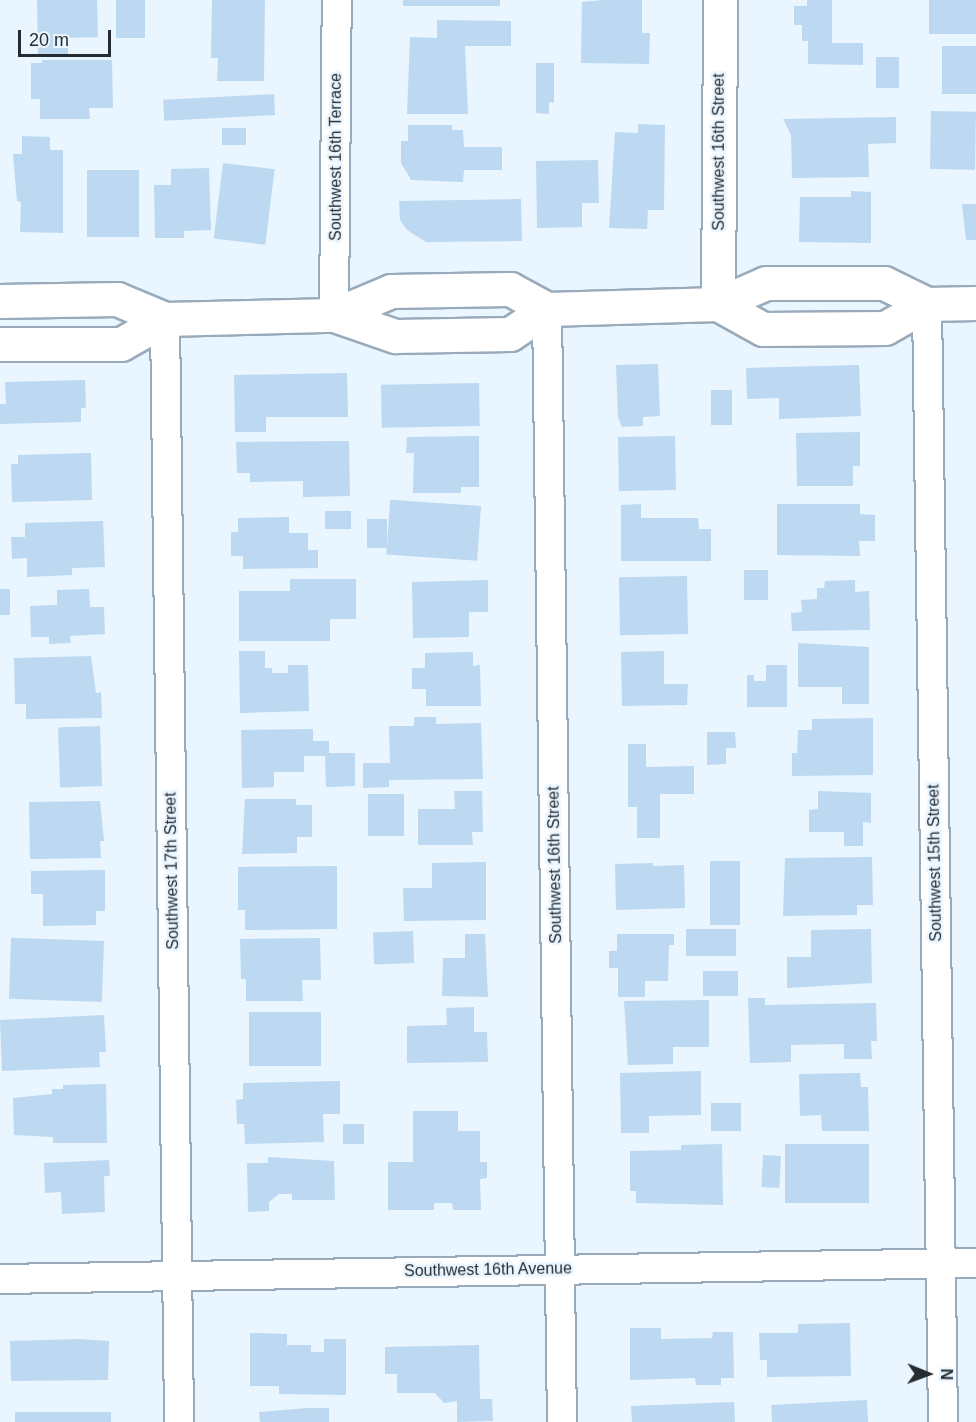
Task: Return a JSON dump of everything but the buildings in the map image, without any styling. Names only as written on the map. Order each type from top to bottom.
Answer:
[{"type":"main road","name":"Southwest 16th Street","points":[[718,304],[720,0]]},
{"type":"main road","points":[[334,315],[391,291],[510,289],[547,309],[718,304],[766,283],[884,283],[927,304],[976,303]]},
{"type":"main road","points":[[0,301],[117,299],[165,319],[334,315],[395,336],[510,334],[547,309]]},
{"type":"main road","points":[[718,304],[763,329],[774,329],[885,328],[927,304]]},
{"type":"main road","points":[[0,344],[122,344],[165,319]]},
{"type":"street","name":"Southwest 16th Terrace","points":[[334,315],[337,0]]},
{"type":"street","name":"Southwest 15th Street","points":[[927,304],[943,1422]]},
{"type":"street","name":"Southwest 16th Street","points":[[547,309],[562,1422]]},
{"type":"street","name":"Southwest 17th Street","points":[[165,319],[179,1422]]},
{"type":"street","name":"Southwest 16th Avenue","points":[[0,1278],[976,1263]]}]
